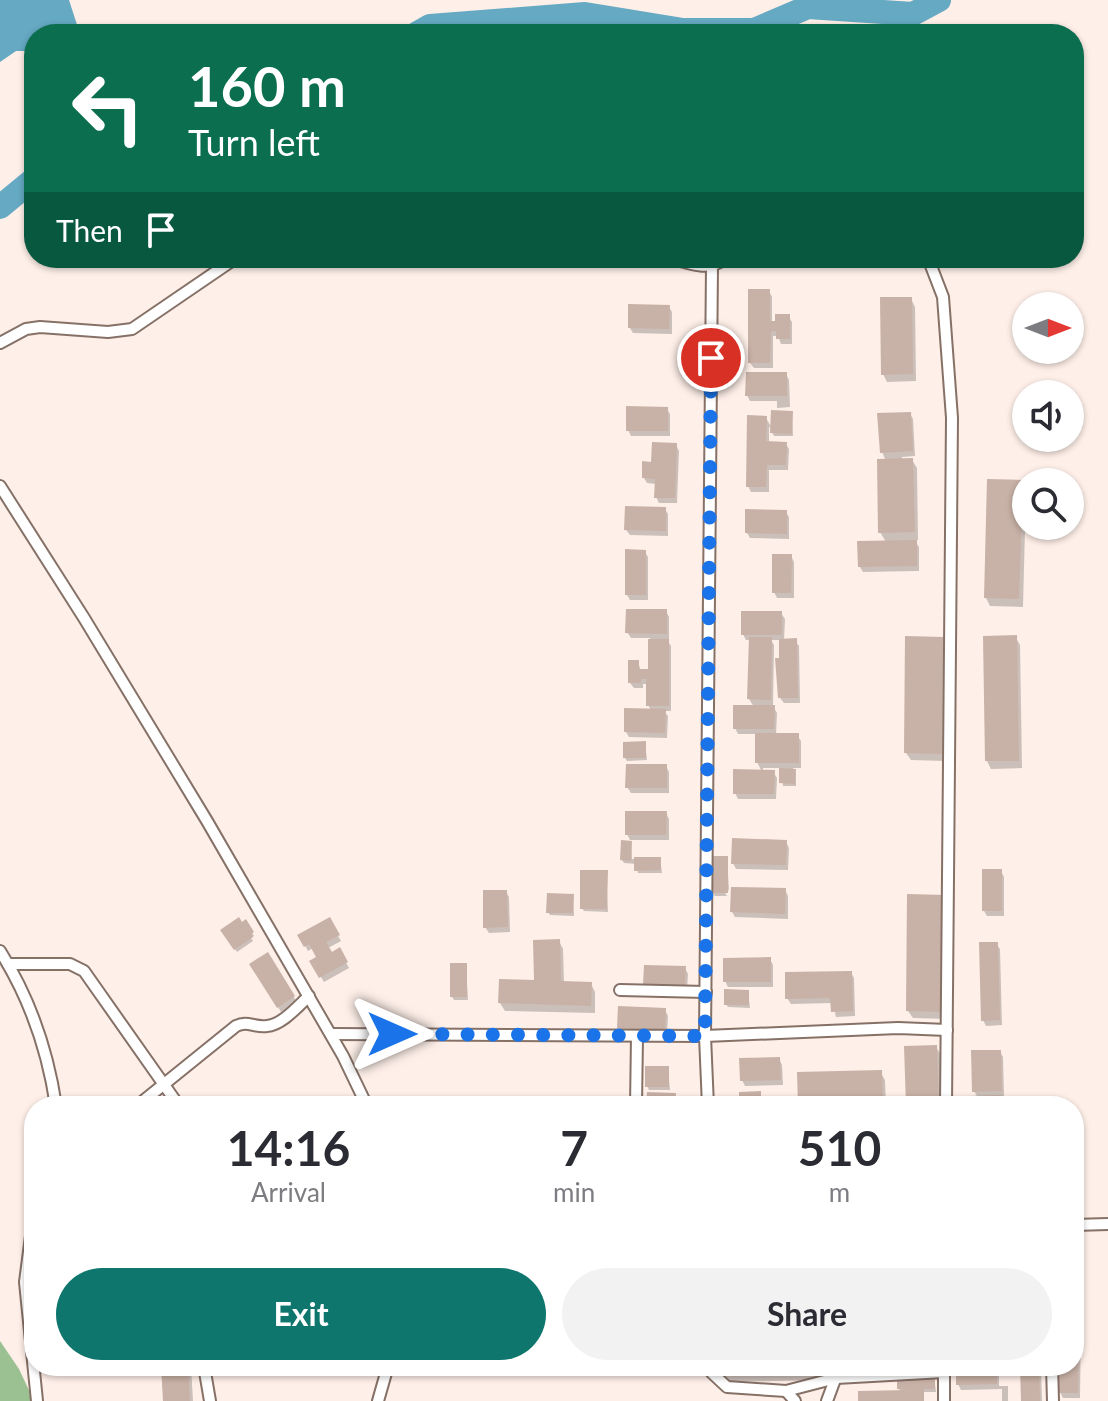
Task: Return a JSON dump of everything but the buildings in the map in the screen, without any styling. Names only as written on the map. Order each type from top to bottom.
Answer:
[{"type":"street","points":[[0,343],[26,329],[40,327],[108,332],[132,329],[221,268]]},
{"type":"street","points":[[708,1096],[705,1036],[712,268]]},
{"type":"street","points":[[932,268],[943,297],[952,418],[946,1096]]},
{"type":"street","points":[[0,486],[92,631],[309,996],[362,1096]]},
{"type":"street","points":[[0,951],[42,1041],[55,1096]]},
{"type":"street","points":[[8,964],[70,964],[84,971],[172,1096]]},
{"type":"street","points":[[620,990],[706,992]]},
{"type":"street","points":[[149,1096],[236,1026],[245,1022],[267,1026],[276,1023],[309,996]]},
{"type":"street","points":[[331,1034],[705,1036],[898,1028],[947,1030]]},
{"type":"street","points":[[636,1096],[637,1036]]},
{"type":"street","points":[[1084,1225],[1108,1224]]},
{"type":"street","points":[[34,1376],[37,1401]]},
{"type":"street","points":[[206,1376],[210,1401]]},
{"type":"street","points":[[378,1401],[385,1376]]},
{"type":"street","points":[[714,1376],[727,1387],[786,1391],[836,1378],[860,1376]]},
{"type":"street","points":[[944,1376],[944,1401]]},
{"type":"street","points":[[1052,1376],[1053,1401]]},
{"type":"street","points":[[827,1401],[836,1378]]},
{"type":"street","points":[[786,1391],[795,1401]]},
{"type":"green space","points":[[0,1341],[19,1369],[34,1401],[0,1401]]},
{"type":"water","points":[[0,0],[69,0],[77,24],[24,24],[24,51],[16,51],[0,62]]},
{"type":"waterway","points":[[768,24],[808,7],[913,14],[939,0]]},
{"type":"waterway","points":[[456,24],[585,14],[646,24]]},
{"type":"waterway","points":[[0,207],[24,187]]},
{"type":"route","points":[[392,1034],[705,1036],[711,358]]}]
